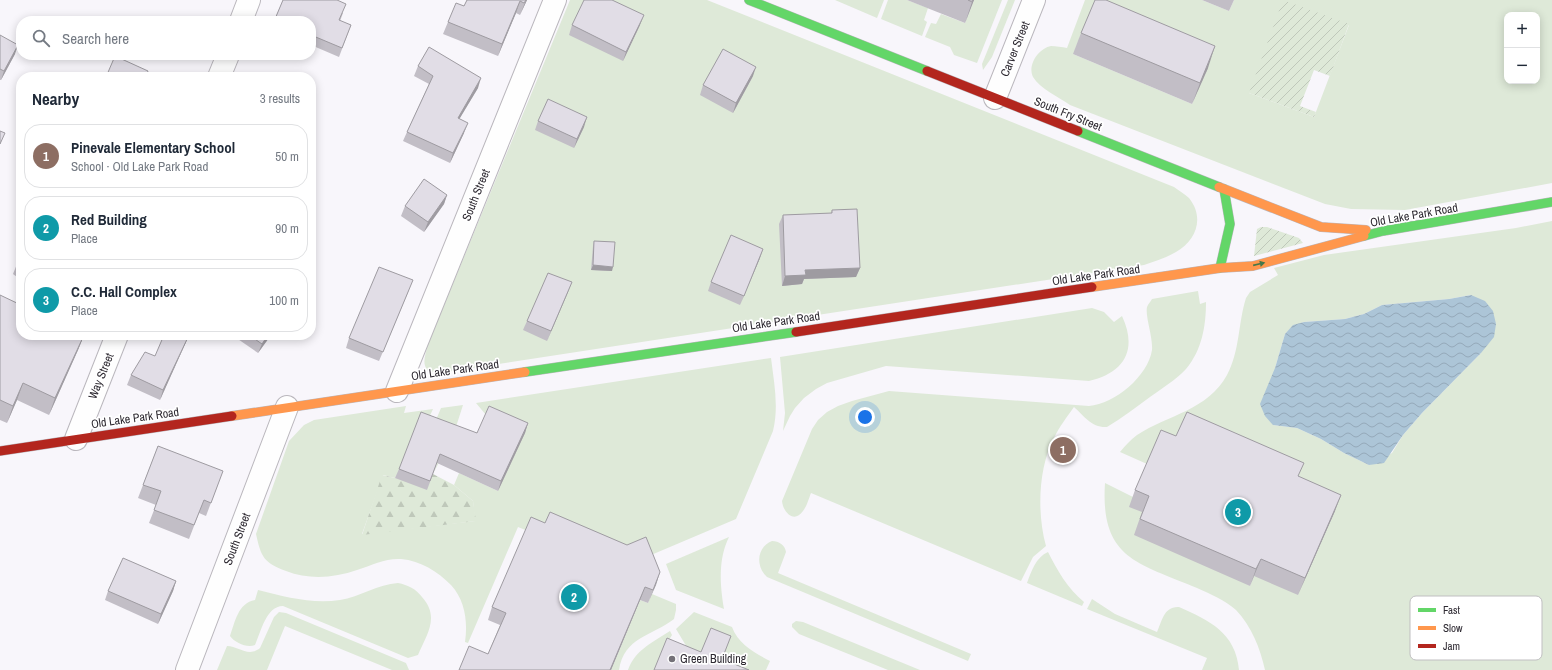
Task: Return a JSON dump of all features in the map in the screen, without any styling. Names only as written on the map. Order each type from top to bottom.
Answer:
[{"type":"street","points":[[243,16],[249,0]]},
{"type":"street","name":"South Street","points":[[397,391],[555,0]]},
{"type":"street","name":"South Fry Street","points":[[749,0],[1321,227],[1383,231]]},
{"type":"street","name":"Carver Street","points":[[995,98],[1034,0]]},
{"type":"street","points":[[221,72],[226,60]]},
{"type":"street","points":[[1220,268],[1230,224],[1224,189]]},
{"type":"street","name":"Old Lake Park Road","points":[[0,451],[1220,268],[1253,266],[1383,231],[1552,202]]},
{"type":"street","name":"Way Street","points":[[76,439],[115,340]]},
{"type":"street","name":"South Street","points":[[187,670],[287,407]]},
{"type":"green space","points":[[570,0],[707,0],[1174,187],[1186,195],[1194,206],[1197,213],[1196,228],[1189,242],[1176,252],[1144,265],[440,373],[428,371],[424,362],[428,344]]},
{"type":"green space","points":[[835,0],[884,0],[877,18]]},
{"type":"green space","points":[[888,0],[907,0],[928,8],[924,20],[927,22],[922,36],[881,19]]},
{"type":"green space","points":[[974,0],[1002,0],[977,63],[954,55],[950,47],[925,37],[931,23],[936,24],[941,14],[965,23]]},
{"type":"green space","points":[[1008,0],[1015,0],[992,57],[983,70],[982,64]]},
{"type":"green space","points":[[1085,0],[1202,0],[1229,11],[1234,0],[1552,0],[1552,183],[1405,210],[1351,209],[1325,204],[1070,105],[1040,85],[1033,77],[1032,72],[1033,62],[1042,50],[1051,46],[1067,48]],"holes":[[[1349,25],[1314,117],[1249,93]],[[1073,54],[1207,68],[1192,104]]]},
{"type":"green space","points":[[1283,0],[1349,24],[1330,76],[1314,70],[1300,106],[1316,112],[1314,117],[1249,93]]},
{"type":"green space","points":[[1552,221],[1552,670],[1265,670],[1255,638],[1247,623],[1236,610],[1212,595],[1141,564],[1127,555],[1116,543],[1109,528],[1105,508],[1105,483],[1133,497],[1143,513],[1250,586],[1254,576],[1170,453],[1147,464],[1120,452],[1137,435],[1198,404],[1219,387],[1227,375],[1237,347],[1246,298],[1250,292],[1278,275],[1274,268],[1324,255],[1516,228]],"holes":[[[1471,295],[1481,353],[1422,413],[1403,435],[1392,453],[1369,465],[1297,428],[1273,425],[1275,368],[1285,334],[1293,326],[1304,322],[1345,319],[1364,314],[1382,305],[1449,299]]]},
{"type":"green space","points":[[1267,227],[1299,238],[1303,243],[1254,256],[1257,229]]},
{"type":"green space","points":[[1198,291],[1200,304],[1206,302],[1204,329],[1196,354],[1182,373],[1169,384],[1107,427],[1097,426],[1085,418],[1074,407],[1058,430],[1049,450],[1042,477],[1040,506],[1046,546],[1033,557],[1021,581],[811,493],[806,507],[800,515],[790,515],[784,509],[782,501],[812,429],[818,420],[827,412],[838,406],[889,391],[1089,406],[1099,404],[1109,400],[1129,387],[1137,379],[1149,360],[1152,345],[1147,316],[1147,306],[1152,299]]},
{"type":"green space","points":[[1092,308],[1104,312],[1114,322],[1122,316],[1127,328],[1129,339],[1125,358],[1119,366],[1101,377],[1089,381],[886,366],[827,383],[816,389],[804,398],[795,408],[783,431],[785,413],[780,357]]},
{"type":"green space","points":[[771,358],[775,385],[775,422],[773,431],[736,519],[644,558],[540,536],[518,527],[468,643],[465,642],[466,619],[460,597],[451,585],[440,575],[422,564],[408,560],[395,559],[379,562],[339,575],[313,577],[295,574],[279,568],[268,562],[262,554],[256,534],[289,441],[304,425],[314,420],[406,406],[404,413],[433,409],[395,478],[383,475],[362,534],[475,521],[473,501],[454,485],[459,473],[498,491],[486,415],[476,403]]},
{"type":"green space","points":[[463,405],[454,433],[433,474],[449,433],[433,427],[441,408]]},
{"type":"green space","points":[[433,474],[454,485],[473,501],[476,521],[362,535],[382,475],[395,478]]},
{"type":"green space","points":[[729,537],[725,545],[721,572],[724,609],[676,590],[666,564]]},
{"type":"green space","points":[[772,541],[781,544],[786,552],[778,573],[971,654],[968,661],[767,577],[761,568],[759,557],[763,548]]},
{"type":"green space","points":[[1048,552],[1063,579],[1084,602],[1082,606],[1027,583],[1037,561]]},
{"type":"green space","points":[[398,583],[408,586],[417,592],[427,604],[430,612],[430,626],[418,655],[408,658],[283,606],[272,610],[268,615],[255,645],[248,646],[241,644],[230,636],[241,609],[249,602],[255,600],[258,590],[299,599],[330,601],[340,600],[383,586]]},
{"type":"green space","points":[[652,594],[676,604],[674,619],[666,625],[640,638],[627,650],[622,659],[619,670],[611,670],[640,600],[648,603]]},
{"type":"green space","points":[[1092,599],[1115,614],[1157,632],[1164,615],[1174,607],[1179,607],[1201,617],[1227,637],[1233,646],[1237,657],[1239,670],[1202,670],[1207,658],[1087,609]]},
{"type":"green space","points":[[279,612],[286,613],[406,663],[409,670],[392,670],[285,626],[267,670],[217,670],[227,646],[247,652],[256,651],[260,648],[274,617]]},
{"type":"green space","points":[[694,612],[732,627],[738,638],[743,643],[770,661],[766,670],[718,670],[697,664],[676,629]]},
{"type":"green space","points":[[796,621],[803,622],[920,670],[888,670],[799,634],[792,627],[792,624]]},
{"type":"green space","points":[[670,631],[672,635],[663,650],[655,670],[628,670],[635,657],[645,647]]},
{"type":"water","points":[[1471,295],[1485,301],[1493,311],[1496,324],[1494,337],[1481,353],[1422,413],[1403,435],[1384,463],[1369,465],[1297,428],[1273,425],[1265,416],[1260,404],[1275,368],[1285,334],[1293,325],[1304,322],[1345,319],[1364,314],[1382,305],[1449,299]]},
{"type":"building","points":[[283,0],[337,0],[346,4],[339,20],[351,25],[342,48],[316,37],[316,16],[276,16]]},
{"type":"building","points":[[467,0],[526,0],[524,3],[520,1],[502,44],[448,22],[456,3],[464,6]]},
{"type":"building","points":[[584,0],[612,0],[644,15],[626,52],[572,25]]},
{"type":"building","points":[[1095,0],[1106,0],[1215,46],[1200,83],[1081,33]]},
{"type":"building","points":[[0,35],[16,44],[16,49],[4,71],[0,69]]},
{"type":"building","points":[[429,47],[481,78],[458,118],[468,123],[453,153],[407,132],[433,76],[418,66]]},
{"type":"building","points":[[723,49],[756,67],[736,103],[703,85]]},
{"type":"building","points":[[113,60],[124,60],[148,71],[148,72],[108,72]]},
{"type":"building","points":[[548,99],[587,117],[577,139],[538,121]]},
{"type":"building","points":[[0,131],[5,133],[0,144]]},
{"type":"building","points":[[424,179],[447,195],[428,222],[405,206]]},
{"type":"building","points":[[857,209],[860,268],[805,270],[806,275],[785,276],[783,215],[832,213],[832,210]]},
{"type":"building","points":[[731,235],[763,249],[744,296],[711,282]]},
{"type":"building","points":[[594,241],[615,242],[613,267],[593,265]]},
{"type":"building","points":[[379,267],[413,280],[383,352],[349,338]]},
{"type":"building","points":[[548,273],[572,282],[551,331],[527,321]]},
{"type":"building","points":[[0,295],[16,303],[16,340],[82,340],[55,398],[23,383],[13,406],[0,400]]},
{"type":"building","points":[[162,340],[187,340],[163,390],[131,375],[145,352],[155,356]]},
{"type":"building","points":[[256,340],[265,340],[262,344]]},
{"type":"building","points":[[489,406],[528,423],[501,481],[440,454],[430,481],[399,469],[421,412],[477,433]]},
{"type":"building","points":[[1187,412],[1304,463],[1298,476],[1341,495],[1305,578],[1261,559],[1256,569],[1140,519],[1149,496],[1135,490],[1161,430],[1176,436]]},
{"type":"building","points":[[158,446],[223,471],[211,503],[204,500],[194,525],[154,510],[161,491],[143,485]]},
{"type":"building","points":[[550,512],[627,545],[646,537],[660,572],[653,590],[645,587],[610,670],[459,670],[469,646],[488,654],[506,613],[492,607],[531,517],[545,523]]},
{"type":"building","points":[[123,558],[176,581],[161,614],[108,591]]},
{"type":"building","points":[[711,628],[731,636],[722,659],[749,670],[654,670],[667,638],[701,652]]},
{"type":"traffic: fast","points":[[749,0],[927,71]]},
{"type":"traffic: fast","points":[[1078,131],[1219,187]]},
{"type":"traffic: fast","points":[[1220,268],[1230,224],[1224,189]]},
{"type":"traffic: fast","points":[[1364,236],[1383,231],[1552,202]]},
{"type":"traffic: fast","points":[[525,372],[796,332]]},
{"type":"traffic: slow","points":[[1219,187],[1321,227],[1366,230]]},
{"type":"traffic: slow","points":[[1092,287],[1220,268],[1253,266],[1364,236]]},
{"type":"traffic: slow","points":[[232,416],[525,372]]},
{"type":"traffic: jam","points":[[927,71],[1078,131]]},
{"type":"traffic: jam","points":[[796,332],[1092,287]]},
{"type":"traffic: jam","points":[[0,451],[232,416]]},
{"type":"place","name":"Pinevale Elementary School","points":[[1063,450]]},
{"type":"place","name":"C.C. Hall Complex","points":[[1238,512]]},
{"type":"place","name":"Red Building","points":[[574,597]]},
{"type":"place","name":"Green Building","points":[[672,659]]}]
